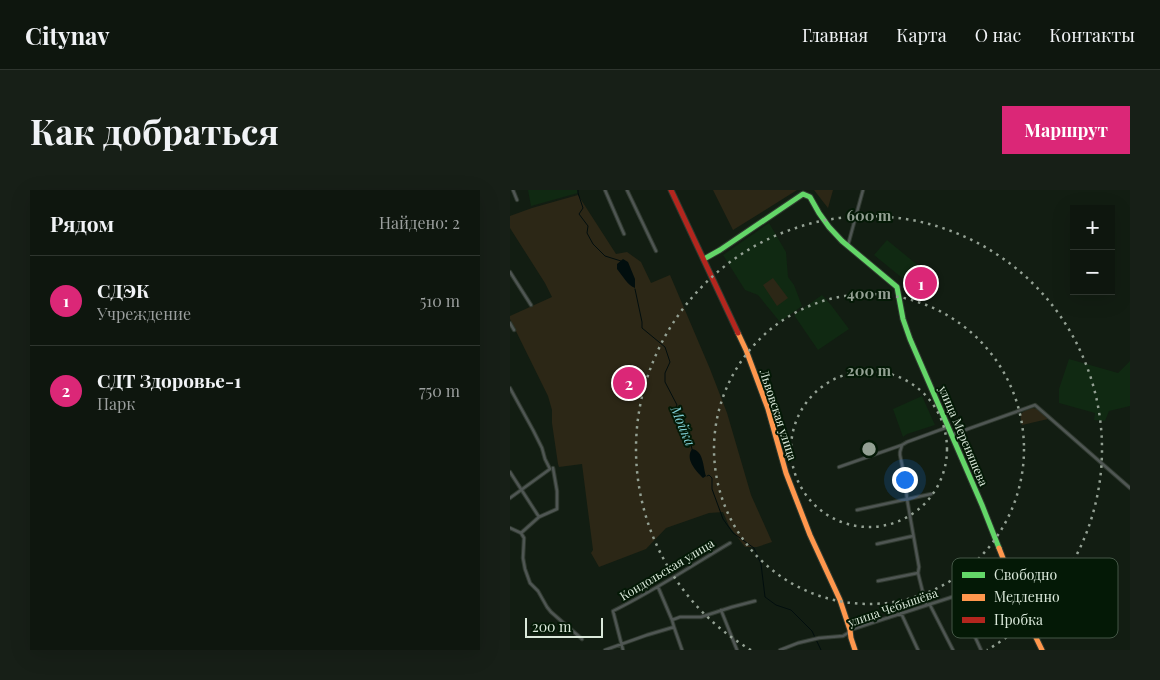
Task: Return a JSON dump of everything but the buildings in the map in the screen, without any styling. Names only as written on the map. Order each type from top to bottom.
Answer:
[{"type":"street","points":[[513,190],[517,200]]},
{"type":"street","points":[[605,190],[624,234]]},
{"type":"street","points":[[627,190],[656,251]]},
{"type":"street","name":"Львовская улица","points":[[671,190],[746,350],[768,409],[792,488],[810,535],[840,600],[855,650]]},
{"type":"street","points":[[848,245],[863,190]]},
{"type":"street","name":"улица Мереняшева","points":[[704,259],[803,194],[810,197],[829,227],[898,287],[907,330],[1003,558]]},
{"type":"street","points":[[510,272],[530,305]]},
{"type":"street","points":[[510,322],[514,330]]},
{"type":"street","points":[[510,388],[543,450],[544,457],[552,469],[557,490],[557,509],[539,517],[521,533]]},
{"type":"street","points":[[951,434],[1035,405],[1130,488]]},
{"type":"street","points":[[839,468],[948,427]]},
{"type":"street","points":[[902,445],[900,455],[905,478],[918,574],[926,605]]},
{"type":"street","points":[[510,498],[552,469]]},
{"type":"street","points":[[510,472],[539,517]]},
{"type":"street","points":[[857,510],[931,494]]},
{"type":"street","points":[[510,528],[521,533],[524,538],[524,563],[530,583],[538,591],[548,609],[582,639]]},
{"type":"street","points":[[876,544],[913,536]]},
{"type":"street","name":"Кондольская улица","points":[[621,644],[613,611],[636,600],[730,542]]},
{"type":"street","points":[[878,581],[918,574]]},
{"type":"street","points":[[658,587],[682,650]]},
{"type":"street","name":"улица Чебышёва","points":[[780,650],[798,642],[843,636],[850,630],[952,597]]},
{"type":"street","points":[[672,620],[680,617],[701,616],[754,601]]},
{"type":"street","points":[[930,604],[953,650]]},
{"type":"street","points":[[721,610],[736,650]]},
{"type":"street","points":[[901,613],[918,650]]},
{"type":"street","points":[[605,650],[674,627]]},
{"type":"street","points":[[975,638],[981,650]]},
{"type":"street","name":"улица Мереняшева","points":[[1036,638],[1042,650]]},
{"type":"street","points":[[621,644],[624,650]]},
{"type":"shaded area","points":[[528,190],[577,190],[578,193],[531,206]]},
{"type":"shaded area","points":[[713,190],[797,190],[733,230]]},
{"type":"shaded area","points":[[814,190],[833,190],[828,208]]},
{"type":"shaded area","points":[[578,195],[616,254],[627,252],[641,262],[651,283],[670,275],[727,413],[751,495],[772,542],[757,547],[745,547],[729,526],[723,512],[709,513],[666,528],[646,549],[599,567],[591,553],[593,550],[582,464],[559,467],[552,423],[552,410],[548,396],[510,319],[510,316],[552,297],[510,228],[510,216]]},
{"type":"shaded area","points":[[769,223],[786,252],[788,277],[794,285],[802,306],[780,322],[758,295],[745,290],[723,255]]},
{"type":"shaded area","points":[[887,240],[937,281],[936,288],[928,299],[874,255]]},
{"type":"shaded area","points":[[623,259],[628,262],[635,279],[635,288],[628,283],[617,269],[617,264]]},
{"type":"shaded area","points":[[773,278],[788,298],[777,306],[763,285]]},
{"type":"shaded area","points":[[822,295],[849,329],[818,350],[794,315]]},
{"type":"shaded area","points":[[1069,359],[1118,373],[1130,361],[1130,406],[1109,411],[1105,421],[1094,420],[1095,413],[1059,403],[1059,389]]},
{"type":"shaded area","points":[[922,396],[935,425],[903,437],[893,409]]},
{"type":"shaded area","points":[[1033,408],[1037,409],[1048,419],[1022,425],[1022,413]]},
{"type":"shaded area","points":[[692,449],[696,450],[701,456],[706,476],[703,478],[690,460]]},
{"type":"waterway","name":"Мойка","points":[[578,190],[583,208],[579,214],[588,226],[587,233],[593,244],[605,256],[621,261]]},
{"type":"waterway","name":"Мойка","points":[[635,289],[642,328],[665,347],[670,362],[665,373],[665,382],[677,405],[675,409],[680,424],[685,427],[689,435],[692,449]]},
{"type":"waterway","name":"Мойка","points":[[707,476],[709,475],[712,478],[712,489],[723,519],[733,533],[754,548],[761,564],[765,597],[776,605],[791,610],[812,631],[821,650]]},
{"type":"traffic: fast","points":[[704,259],[803,194],[810,197],[829,227],[842,241],[897,287],[903,319],[910,339],[999,548]]},
{"type":"traffic: slow","points":[[738,333],[768,409],[786,473],[810,535],[840,600],[855,650]]},
{"type":"traffic: slow","points":[[999,548],[1003,558]]},
{"type":"traffic: slow","points":[[1036,638],[1042,650]]},
{"type":"traffic: jam","points":[[671,190],[738,333]]},
{"type":"place","name":"СДЭК","points":[[921,283]]},
{"type":"place","name":"СДТ Здоровье-1","points":[[629,383]]}]
